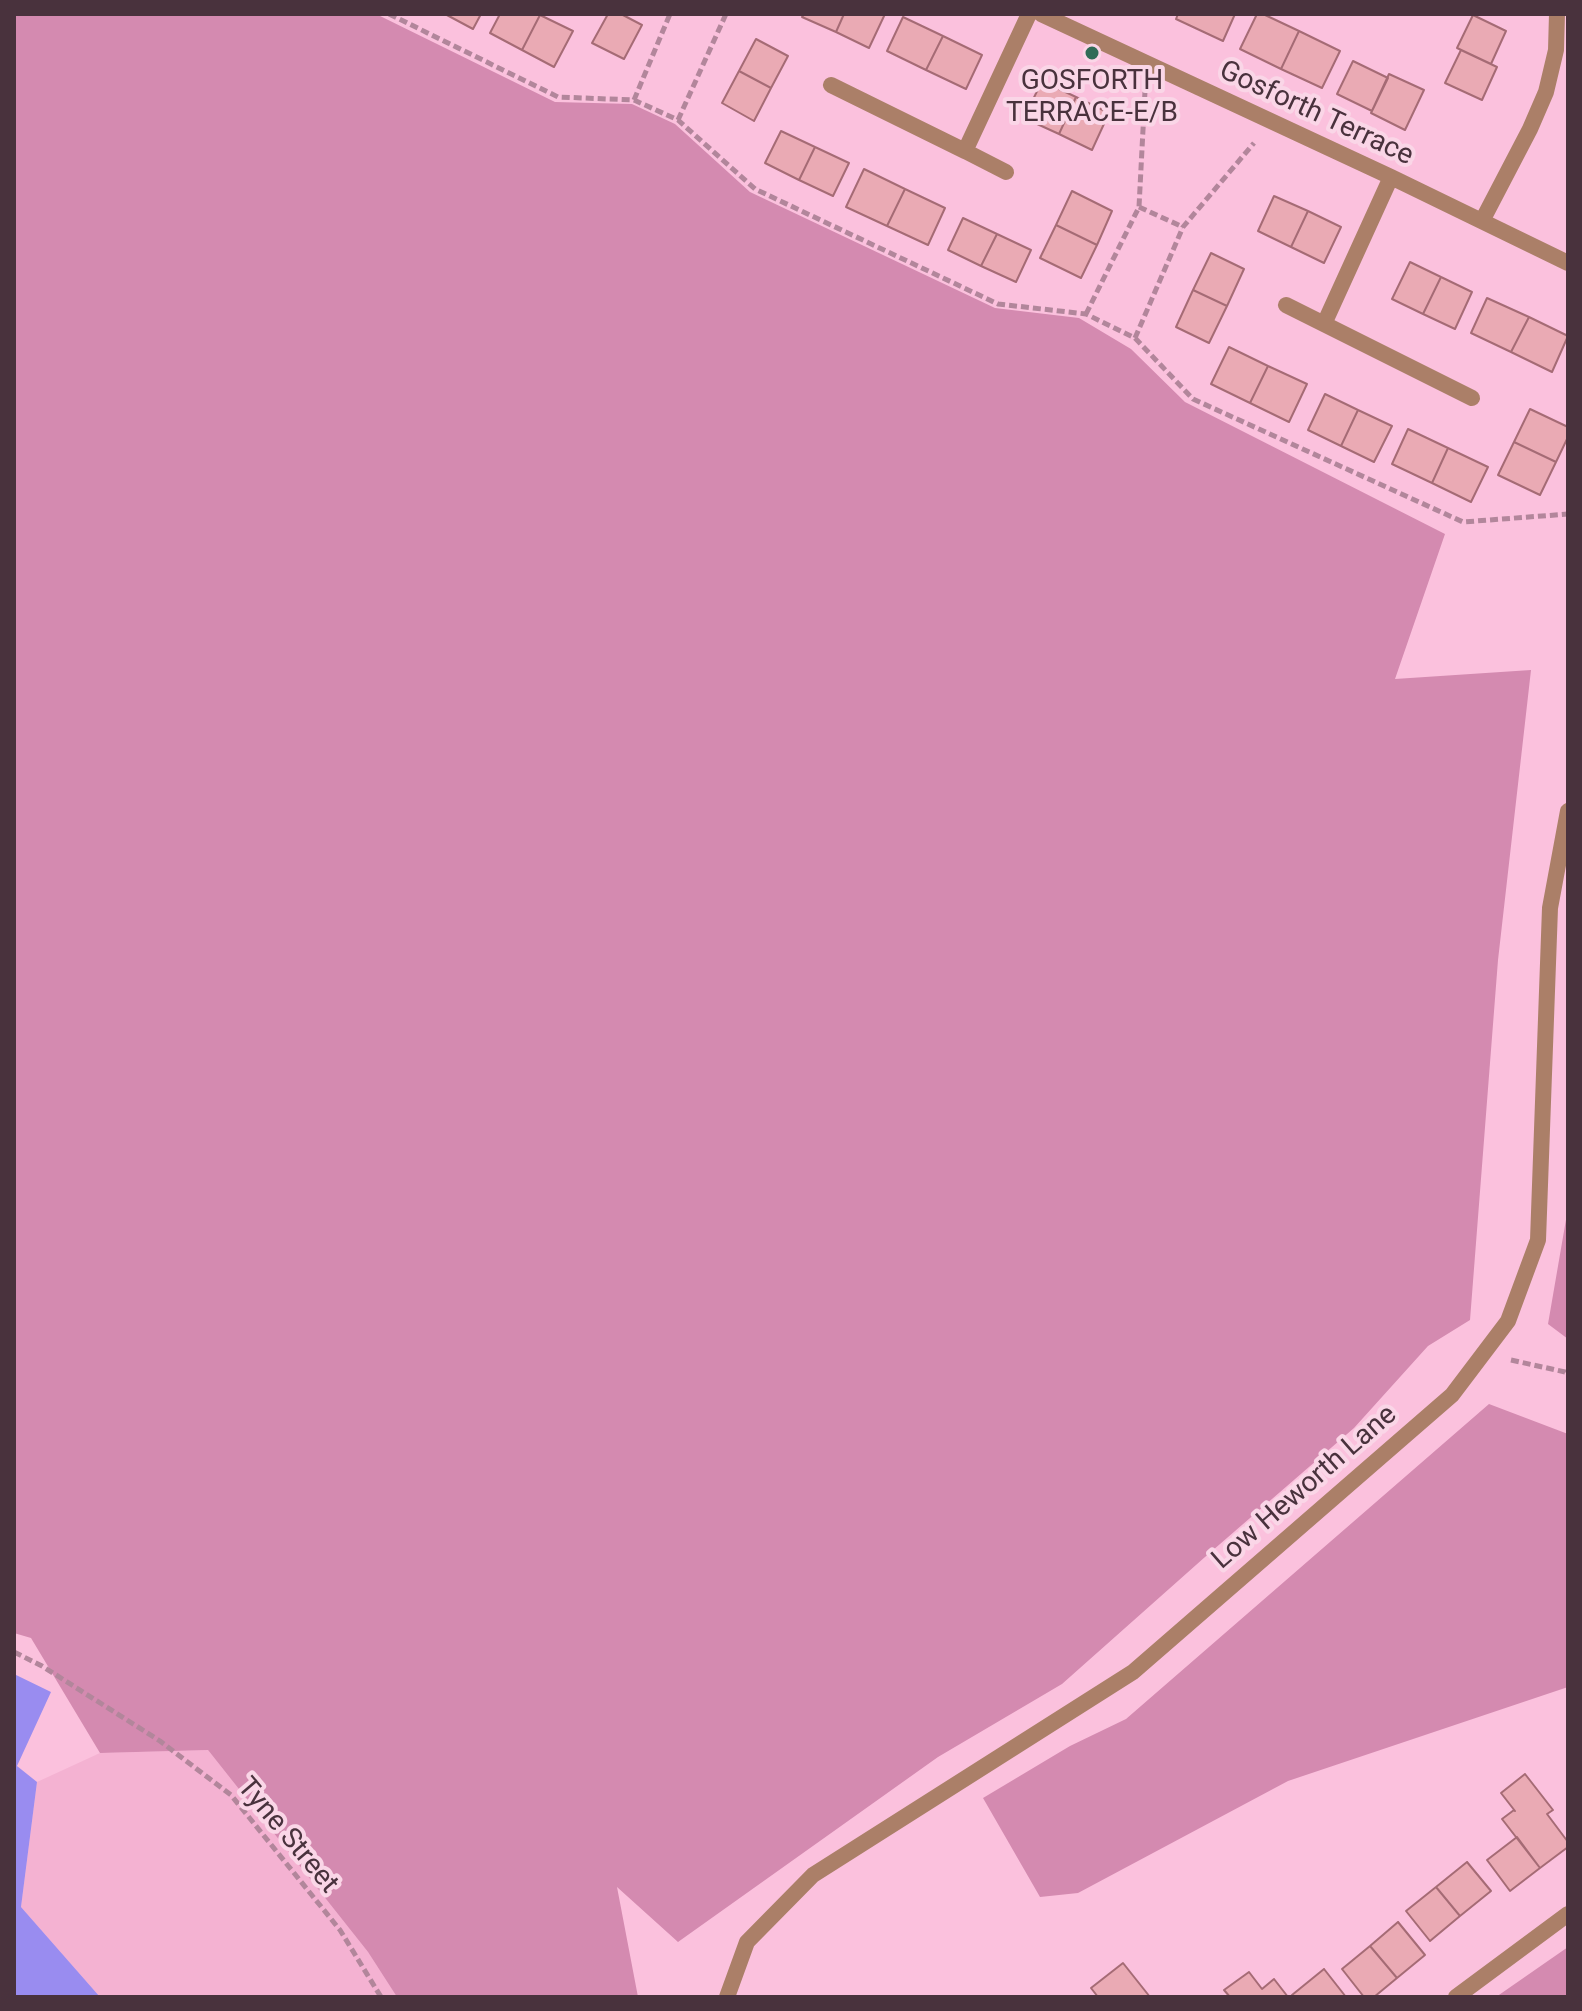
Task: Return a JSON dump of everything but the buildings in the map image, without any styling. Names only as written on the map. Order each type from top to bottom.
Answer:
[{"type":"street","points":[[965,151],[1029,14]]},
{"type":"street","name":"Gosforth Terrace","points":[[1041,14],[1568,263]]},
{"type":"street","points":[[1482,221],[1546,92],[1556,50],[1557,14]]},
{"type":"street","points":[[831,85],[1006,172]]},
{"type":"street","points":[[1324,324],[1391,177]]},
{"type":"street","points":[[1286,305],[1472,398]]},
{"type":"street","name":"Low Heworth Lane","points":[[727,1997],[747,1942],[813,1875],[1133,1672],[1452,1395],[1508,1321],[1538,1240],[1550,908],[1568,811]]},
{"type":"street","points":[[1456,1997],[1568,1914]]},
{"type":"path","points":[[389,14],[558,97],[634,100],[678,120],[755,189],[998,304],[1086,314],[1135,338],[1193,399],[1463,522],[1568,514]]},
{"type":"path","points":[[634,100],[670,14]]},
{"type":"path","points":[[678,120],[726,14]]},
{"type":"path","points":[[1086,314],[1139,207],[1146,63]]},
{"type":"path","points":[[1135,338],[1183,227],[1272,122]]},
{"type":"path","points":[[1139,207],[1183,227]]},
{"type":"path","points":[[1483,1354],[1568,1375]]},
{"type":"path","name":"Tyne Street","points":[[14,1652],[42,1666],[160,1741],[231,1795],[340,1930],[381,1997]]},
{"type":"shaded area","points":[[14,14],[376,14],[555,102],[632,104],[675,124],[750,192],[995,308],[1079,318],[1131,349],[1185,402],[1445,534],[1395,679],[1531,670],[1498,960],[1470,1320],[1428,1346],[1354,1428],[1062,1684],[938,1757],[678,1942],[617,1887],[638,1997],[397,1997],[368,1952],[208,1750],[100,1753],[31,1638],[14,1633]]},
{"type":"shaded area","points":[[1568,1208],[1568,1339],[1548,1324]]},
{"type":"shaded area","points":[[1489,1404],[1568,1434],[1568,1687],[1288,1781],[1078,1893],[1040,1897],[983,1798],[1070,1746],[1126,1719]]},
{"type":"shaded area","points":[[14,1674],[51,1692],[17,1766],[37,1782],[21,1907],[100,1997],[14,1997]]},
{"type":"shaded area","points":[[208,1750],[368,1952],[397,1997],[100,1997],[21,1907],[37,1782],[100,1753]]},
{"type":"shaded area","points":[[1568,1947],[1568,1997],[1496,1997]]},
{"type":"place","name":"GOSFORTH TERRACE-E/B","points":[[1092,53]]}]
